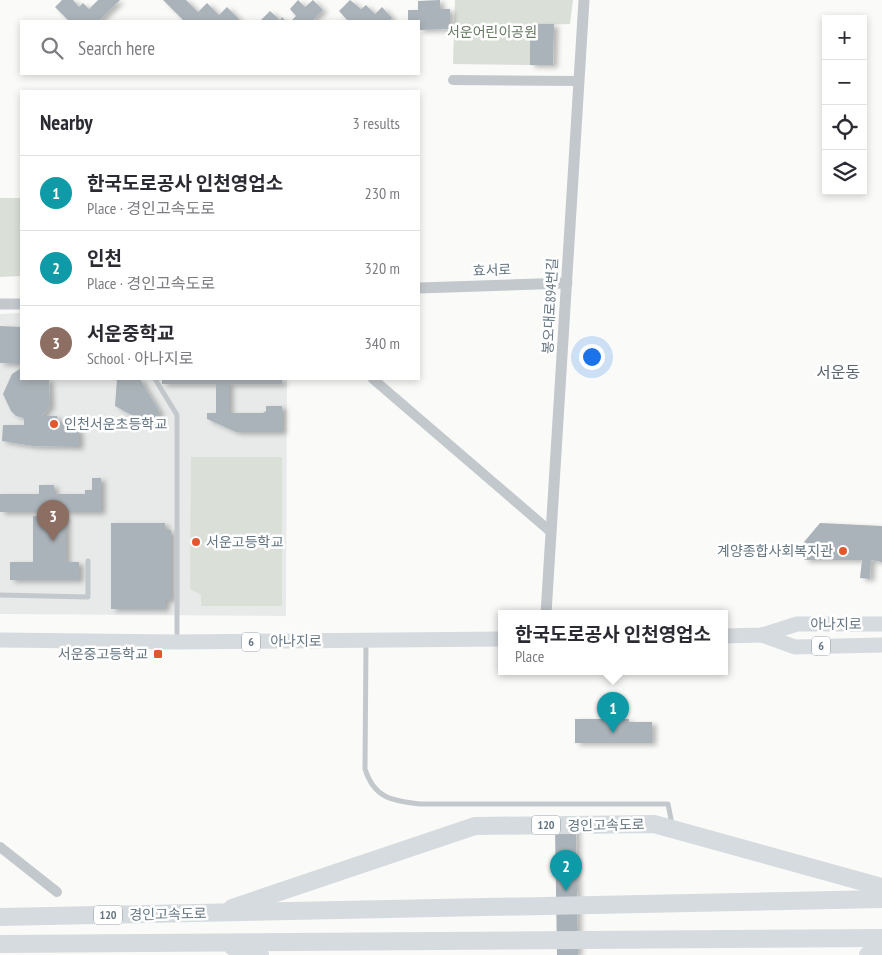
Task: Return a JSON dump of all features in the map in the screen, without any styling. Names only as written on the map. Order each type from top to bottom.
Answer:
[{"type":"highway","name":"경인고속도로","points":[[215,914],[475,826],[654,824],[882,887]]},
{"type":"highway","name":"경인고속도로","points":[[0,917],[882,899]]},
{"type":"highway","name":"경인고속도로","points":[[0,944],[882,938]]},
{"type":"highway","name":"경인고속도로","points":[[216,942],[260,955]]},
{"type":"highway","points":[[868,955],[882,951]]},
{"type":"main road","name":"아나지로","points":[[728,636],[762,635],[797,624],[882,624]]},
{"type":"main road","name":"아나지로","points":[[762,635],[795,647],[882,645]]},
{"type":"main road","name":"아나지로","points":[[0,640],[177,642],[498,639]]},
{"type":"street","name":"봉오대로894번길","points":[[546,610],[584,0]]},
{"type":"street","points":[[453,80],[579,81]]},
{"type":"street","name":"효서로","points":[[420,288],[567,282]]},
{"type":"street","points":[[0,304],[20,304]]},
{"type":"street","points":[[375,380],[551,532]]},
{"type":"street","points":[[0,847],[57,892]]},
{"type":"lane","points":[[156,380],[177,415],[177,642]]},
{"type":"lane","points":[[0,595],[88,597],[88,561]]},
{"type":"lane","points":[[366,641],[365,769],[369,781],[377,792],[404,802],[420,804],[668,804],[674,830]]},
{"type":"shaded area","name":"서운고등학교","points":[[20,313],[20,380],[287,380],[286,616],[0,614],[0,314]]},
{"type":"green space","name":"서운어린이공원","points":[[455,0],[573,0],[570,24],[530,25],[530,65],[453,64]]},
{"type":"green space","points":[[0,198],[20,198],[20,276],[0,277]]},
{"type":"green space","points":[[191,457],[282,457],[282,606],[201,606],[201,595],[190,589]]},
{"type":"building","points":[[62,0],[73,0],[79,7],[83,3],[89,9],[98,0],[120,0],[100,20],[68,20],[55,7]]},
{"type":"building","points":[[163,0],[186,0],[198,12],[207,3],[219,15],[227,7],[239,19],[238,20],[183,20]]},
{"type":"building","points":[[298,0],[305,7],[313,0],[323,10],[313,20],[292,20],[296,16],[290,9]]},
{"type":"building","points":[[350,0],[361,9],[366,5],[375,14],[382,7],[392,18],[390,20],[347,20],[339,11]]},
{"type":"building","points":[[440,0],[440,9],[450,9],[450,29],[420,30],[420,20],[408,20],[408,10],[418,10],[418,1]]},
{"type":"building","points":[[270,11],[280,20],[261,20]]},
{"type":"building","points":[[530,24],[554,24],[553,65],[530,65]]},
{"type":"building","points":[[0,326],[20,327],[20,364],[0,363]]},
{"type":"building","points":[[20,369],[20,380],[49,380],[50,406],[42,416],[57,416],[57,420],[74,426],[79,431],[79,447],[33,446],[2,441],[3,425],[24,425],[24,418],[16,416],[11,411],[3,394],[12,374]]},
{"type":"building","points":[[117,380],[141,380],[160,413],[148,424],[115,406]]},
{"type":"building","points":[[162,380],[282,380],[282,384],[229,384],[229,413],[263,413],[266,411],[266,406],[282,406],[282,432],[236,432],[207,419],[207,413],[216,413],[216,384],[162,384]]},
{"type":"building","points":[[92,478],[101,478],[101,512],[54,512],[54,516],[66,516],[66,562],[79,562],[79,580],[10,580],[10,562],[33,562],[33,516],[46,516],[46,512],[0,512],[0,494],[39,494],[39,485],[54,485],[54,494],[85,494],[85,490],[92,490]]},
{"type":"building","points":[[111,523],[165,523],[165,530],[171,530],[171,600],[165,600],[165,609],[111,609]]},
{"type":"building","name":"계양종합사회복지관","points":[[820,523],[882,526],[882,562],[871,560],[870,579],[860,578],[862,560],[804,560],[804,542]]},
{"type":"building","points":[[575,719],[629,719],[629,722],[652,722],[652,743],[575,743]]},
{"type":"building","points":[[576,826],[578,955],[557,955],[555,827]]},
{"type":"place","name":"인천서운초등학교","points":[[54,424]]},
{"type":"place","name":"서운중학교","points":[[53,541]]},
{"type":"place","name":"서운고등학교","points":[[196,542]]},
{"type":"place","name":"계양종합사회복지관","points":[[843,551]]},
{"type":"place","name":"서운중고등학교","points":[[158,654]]},
{"type":"place","name":"한국도로공사 인천영업소","points":[[613,733]]},
{"type":"place","name":"인천","points":[[566,891]]},
{"type":"district","name":"서운동","points":[[838,372]]}]
